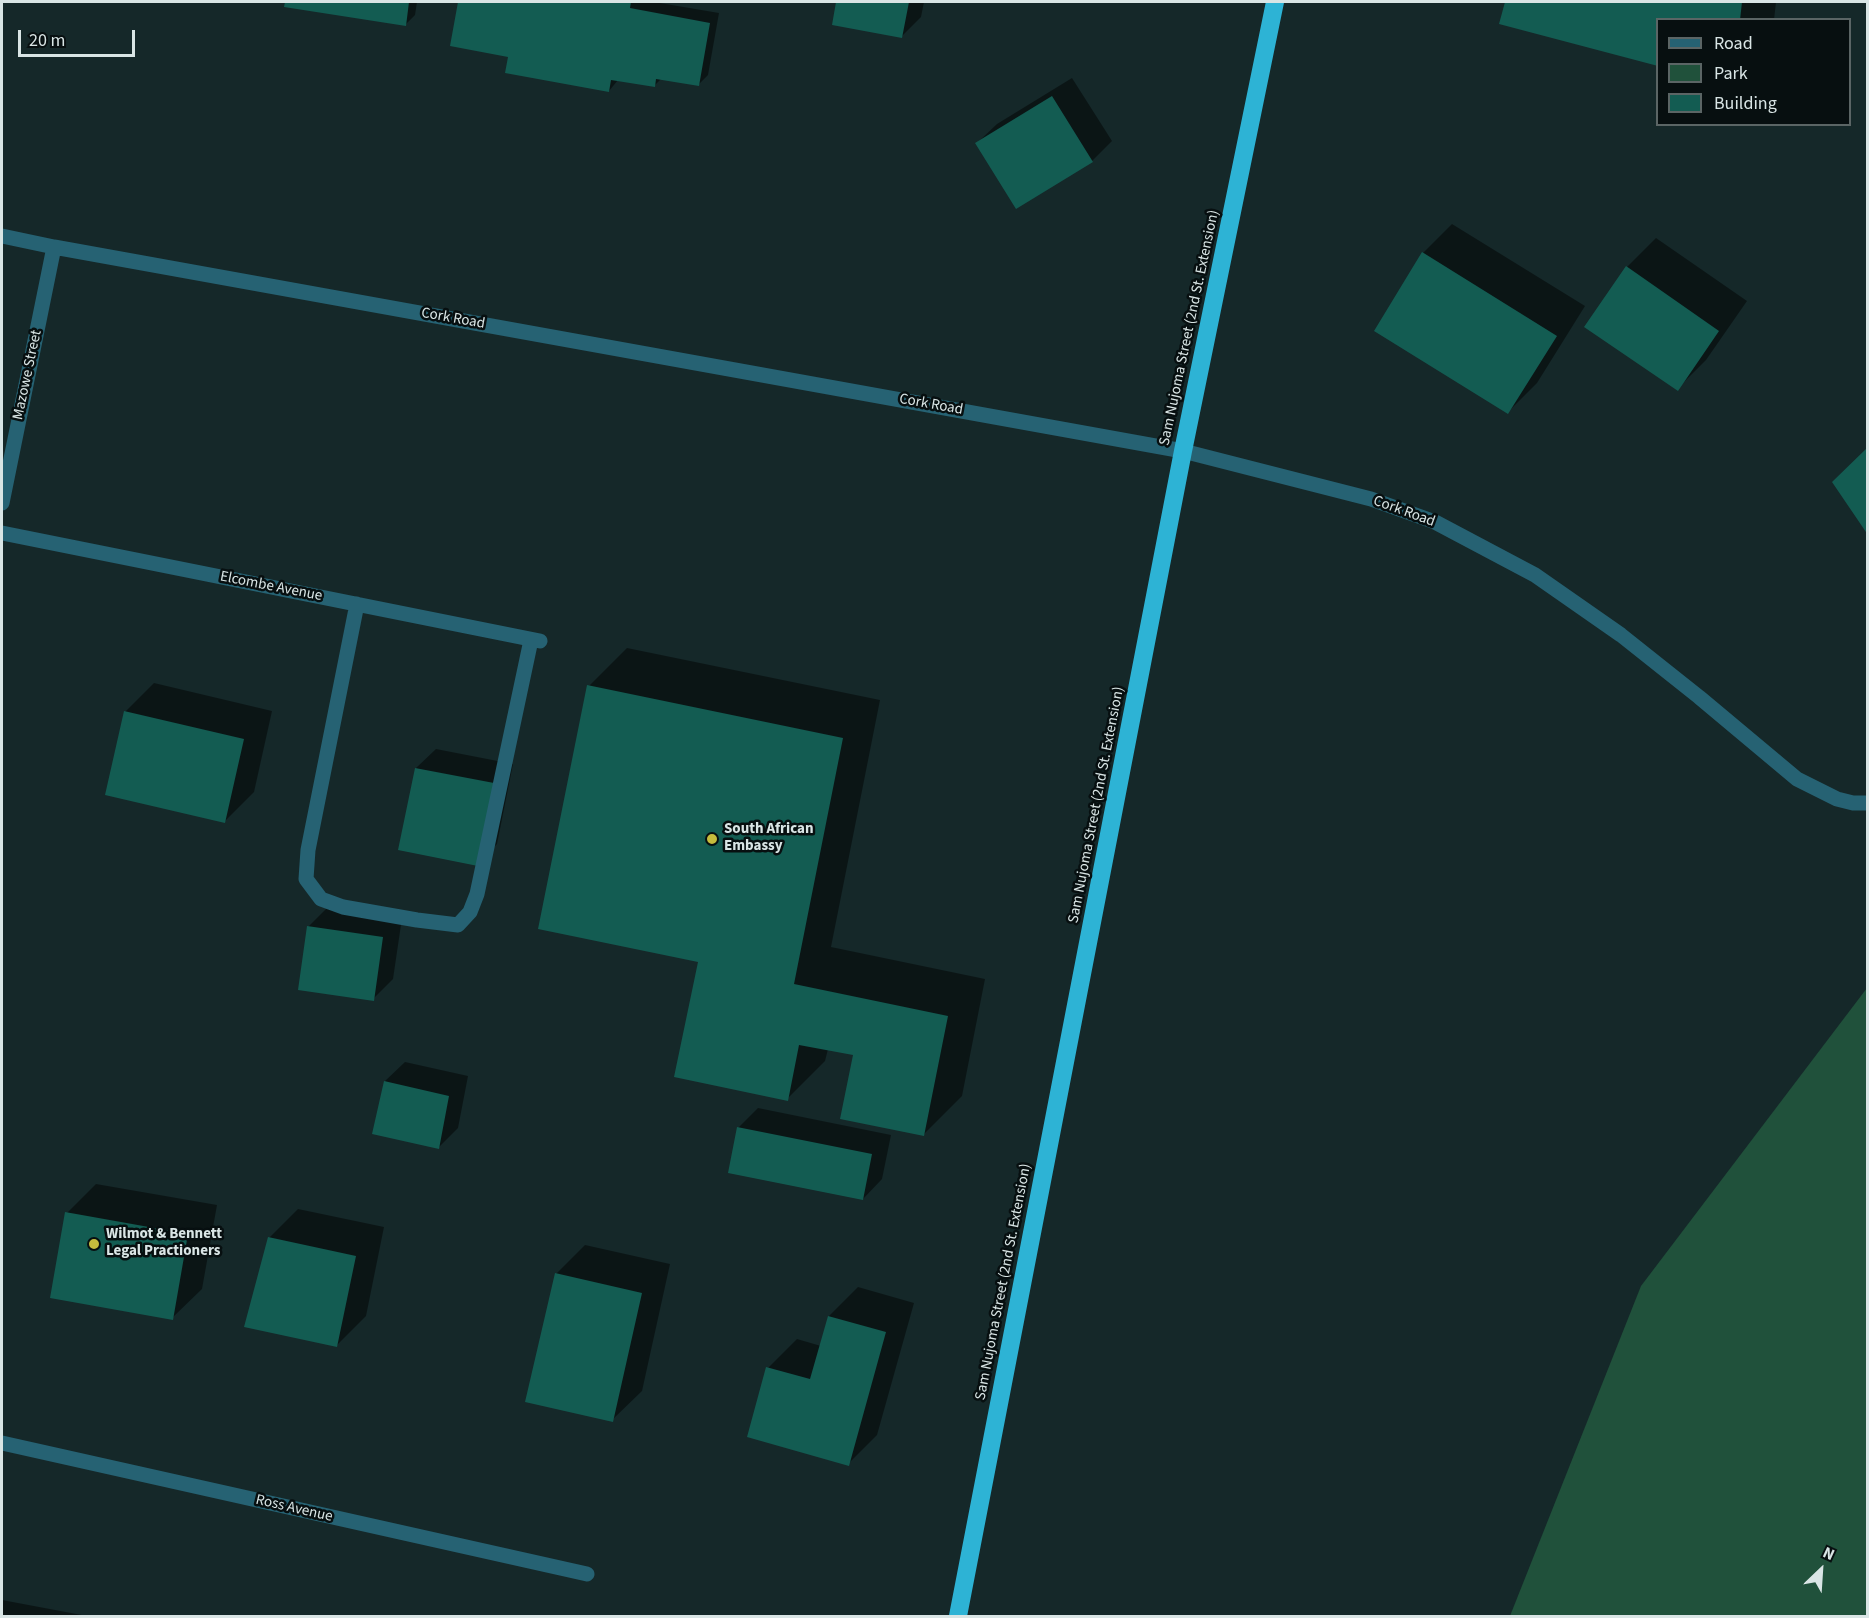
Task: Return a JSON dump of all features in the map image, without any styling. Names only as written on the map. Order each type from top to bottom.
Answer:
[{"type":"highway","name":"Sam Nujoma Street (2nd St. Extension)","points":[[958,1617],[1183,451],[1275,2]]},
{"type":"street","name":"Cork Road","points":[[2,236],[1183,451],[1371,499],[1435,522],[1535,575],[1621,635],[1700,697],[1797,779],[1837,799],[1868,802]]},
{"type":"street","name":"Mazowe Street","points":[[2,503],[54,247]]},
{"type":"street","name":"Elcombe Avenue","points":[[2,533],[357,604],[535,640],[477,894],[470,912],[458,925],[343,907],[321,899],[306,879],[308,850],[357,604]]},
{"type":"street","name":"Ross Avenue","points":[[2,1443],[586,1574]]},
{"type":"green space","points":[[1867,988],[1867,1616],[1510,1616],[1641,1286]]},
{"type":"building","points":[[285,2],[409,2],[406,26],[284,7]]},
{"type":"building","points":[[458,2],[631,2],[630,8],[710,23],[699,86],[656,79],[655,87],[611,80],[609,92],[505,73],[508,57],[450,46]]},
{"type":"building","points":[[836,2],[909,2],[902,38],[832,25]]},
{"type":"building","points":[[1505,2],[1742,2],[1740,18],[1656,18],[1656,65],[1499,24]]},
{"type":"building","points":[[1052,96],[1093,162],[1016,209],[975,143]]},
{"type":"building","points":[[1422,252],[1557,336],[1508,414],[1374,331]]},
{"type":"building","points":[[1626,266],[1719,331],[1678,391],[1584,327]]},
{"type":"building","points":[[1868,447],[1868,535],[1832,482]]},
{"type":"building","points":[[587,685],[843,738],[794,984],[948,1016],[924,1136],[840,1119],[853,1055],[799,1045],[788,1101],[674,1077],[698,962],[538,929]]},
{"type":"building","points":[[124,711],[244,739],[225,823],[105,795]]},
{"type":"building","points":[[415,768],[494,783],[478,866],[398,850]]},
{"type":"building","points":[[307,926],[383,937],[374,1001],[298,990]]},
{"type":"building","points":[[384,1081],[449,1096],[439,1149],[372,1134]]},
{"type":"building","points":[[737,1127],[872,1154],[863,1200],[728,1173]]},
{"type":"building","points":[[65,1212],[188,1234],[173,1320],[50,1298]]},
{"type":"building","points":[[268,1237],[356,1256],[337,1347],[244,1327]]},
{"type":"building","points":[[555,1273],[642,1293],[613,1422],[525,1402]]},
{"type":"building","points":[[828,1316],[886,1332],[849,1466],[747,1437],[766,1367],[810,1379]]},
{"type":"place","name":"South African Embassy","points":[[712,839]]},
{"type":"place","name":"Wilmot & Bennett Legal Practioners","points":[[94,1244]]}]
